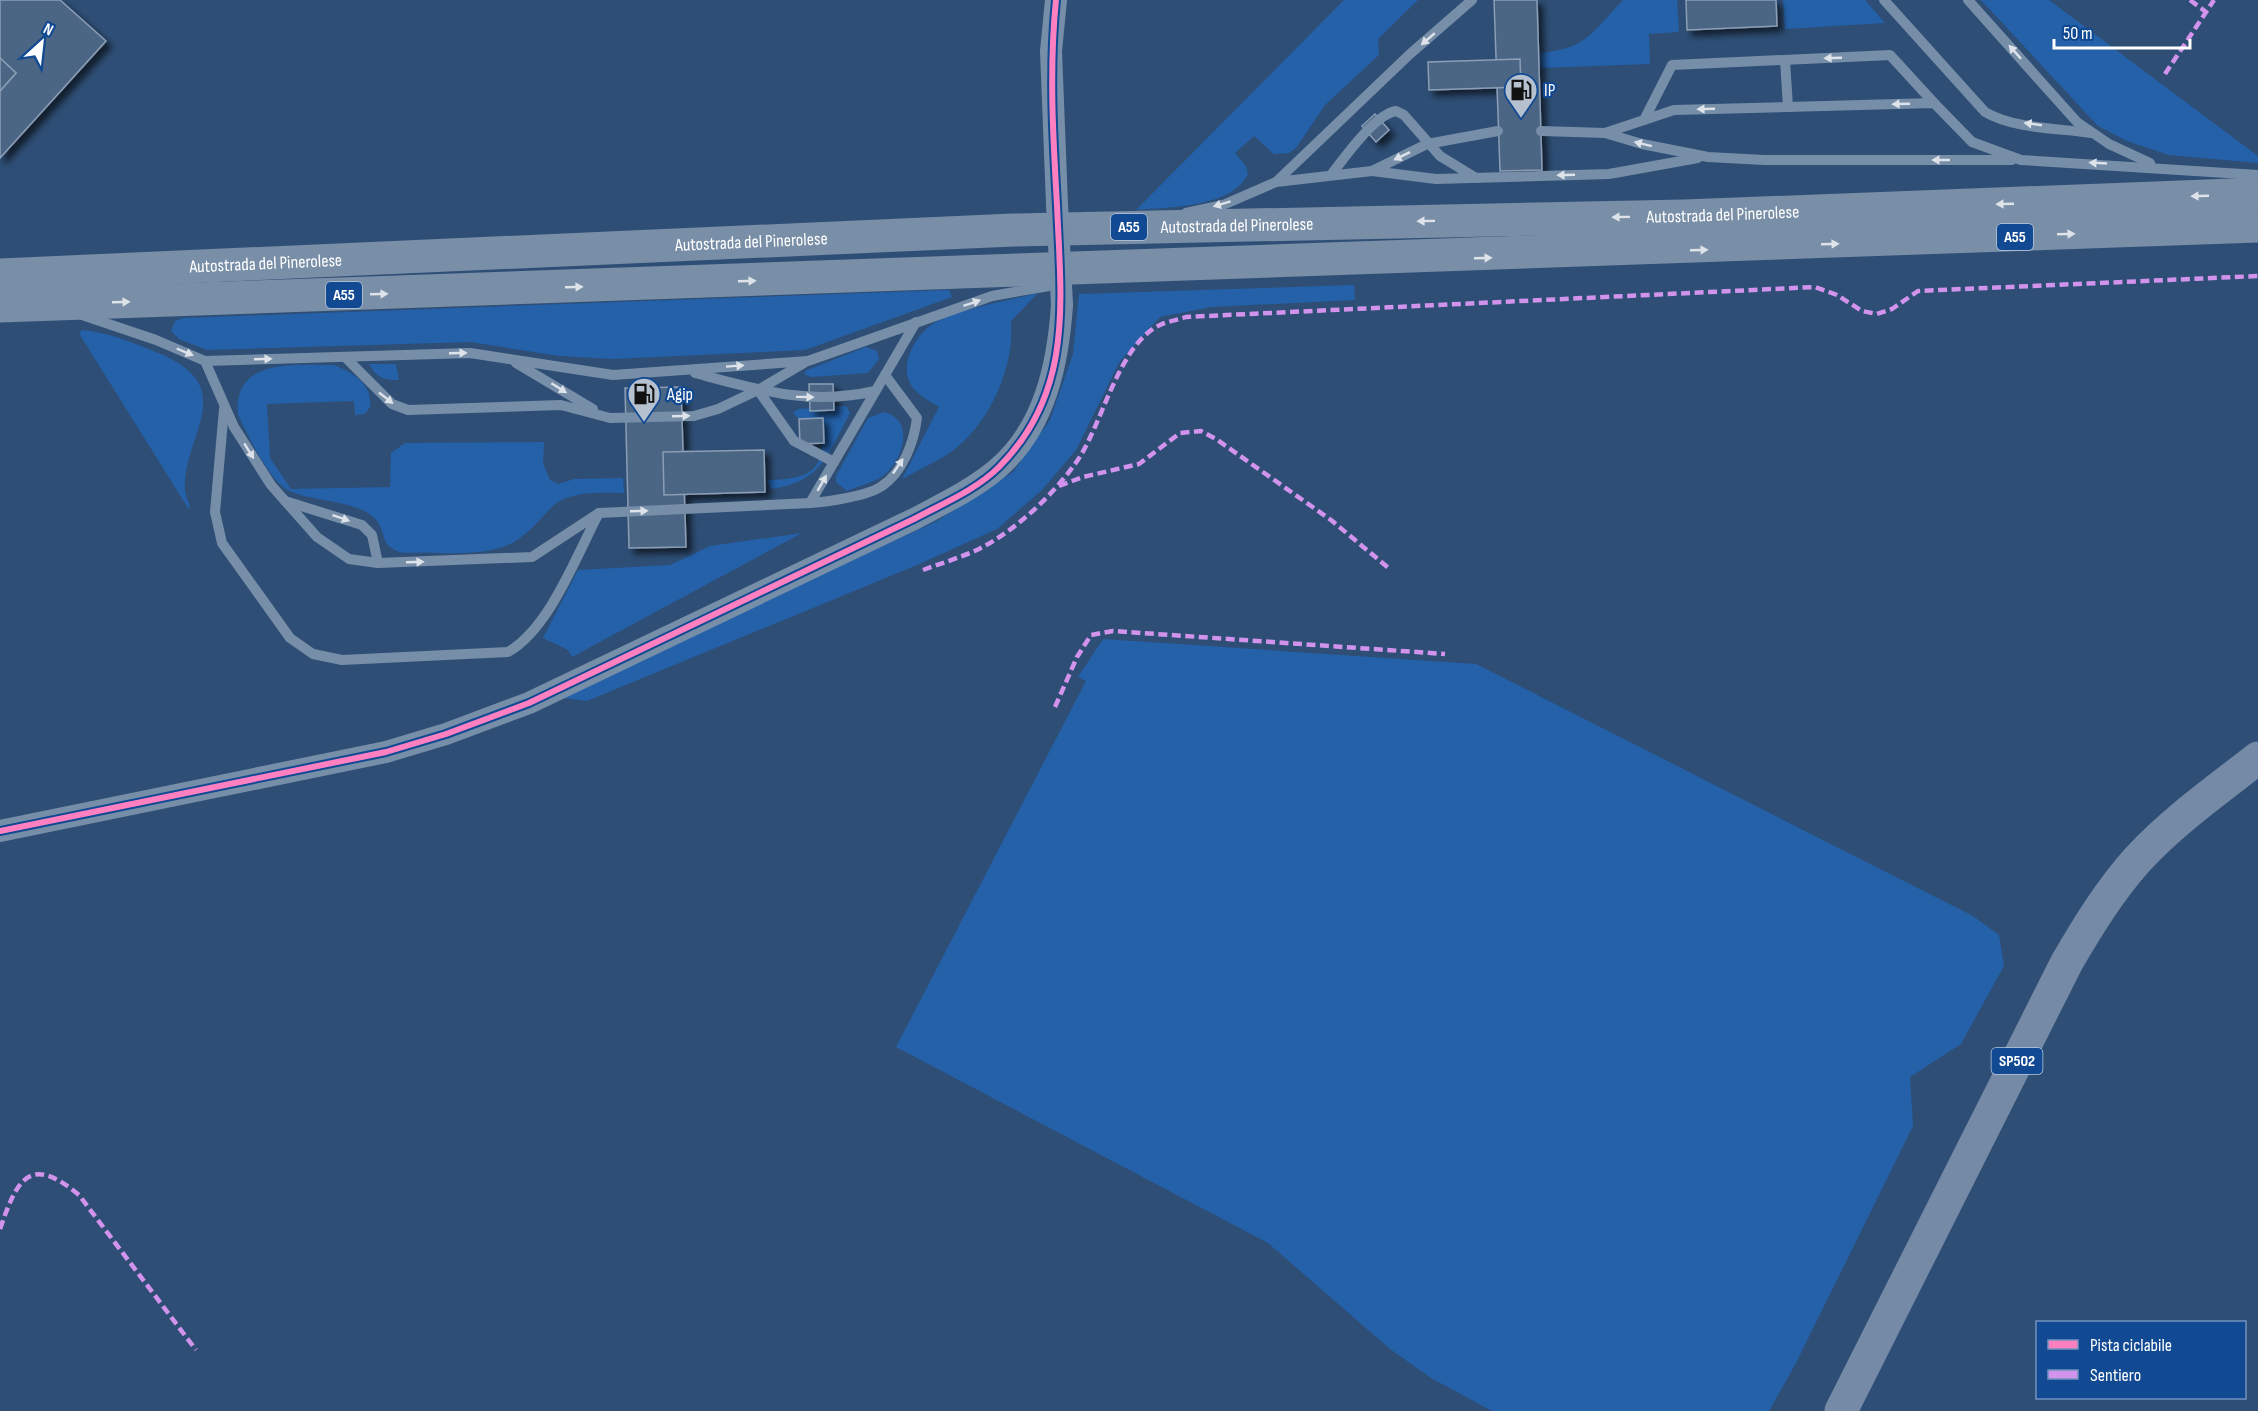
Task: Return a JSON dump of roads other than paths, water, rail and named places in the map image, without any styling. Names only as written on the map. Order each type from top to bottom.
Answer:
[{"type":"highway","name":"Autostrada del Pinerolese","points":[[0,275],[1013,230],[1684,216],[2258,194]]},
{"type":"highway","name":"Autostrada del Pinerolese","points":[[0,306],[1152,266],[1445,260],[2258,226]]},
{"type":"main road","name":"SP502","points":[[1841,1411],[2067,962],[2099,910],[2138,860],[2196,806],[2258,758]]},
{"type":"street","points":[[0,831],[386,752],[446,734],[529,703],[914,519],[958,496],[998,468],[1026,435],[1046,395],[1059,352],[1062,305],[1051,51],[1056,0]]},
{"type":"lane","points":[[1276,182],[1401,62],[1472,0]]},
{"type":"lane","points":[[1884,0],[1985,112],[2014,122],[2091,133]]},
{"type":"lane","points":[[1968,0],[2077,122],[2091,133],[2156,166]]},
{"type":"lane","points":[[1644,120],[1672,64],[1890,55],[1972,142],[2021,160]]},
{"type":"lane","points":[[1785,60],[1788,107]]},
{"type":"lane","points":[[1605,133],[1674,110],[1934,103]]},
{"type":"lane","points":[[1331,175],[1360,139],[1392,111],[1404,115],[1427,144],[1440,156],[1476,178]]},
{"type":"lane","points":[[1372,171],[1427,144],[1498,131]]},
{"type":"lane","points":[[1541,131],[1605,133],[1642,144],[1708,157],[1764,160],[2021,160],[2156,166],[2258,175]]},
{"type":"lane","points":[[1013,230],[1180,214],[1223,205],[1276,182],[1331,175],[1372,171],[1436,179],[1609,174],[1708,157]]},
{"type":"lane","points":[[1271,275],[1445,260]]},
{"type":"lane","points":[[345,357],[392,404],[408,410],[561,405],[609,418],[694,416],[718,409],[758,390],[808,361],[992,296],[1074,282],[1132,280]]},
{"type":"lane","points":[[51,305],[156,340],[205,361],[470,353],[613,375],[808,361]]},
{"type":"lane","points":[[810,504],[916,321]]},
{"type":"lane","points":[[508,359],[609,418]]},
{"type":"lane","points":[[205,361],[240,436],[271,485],[317,537],[349,560],[378,563],[532,557],[599,513],[810,504],[834,501],[881,487],[900,467],[915,436],[917,418],[885,375]]},
{"type":"lane","points":[[687,370],[758,390],[800,398],[875,392]]},
{"type":"lane","points":[[758,390],[794,441],[834,462]]},
{"type":"lane","points":[[224,405],[215,512],[222,543],[290,638],[312,654],[342,660],[507,652],[522,644],[540,625],[599,513]]},
{"type":"lane","points":[[285,501],[362,525],[372,535],[378,563]]},
{"type":"place","name":"IP","points":[[1521,119]]},
{"type":"place","name":"Agip","points":[[644,423]]}]
